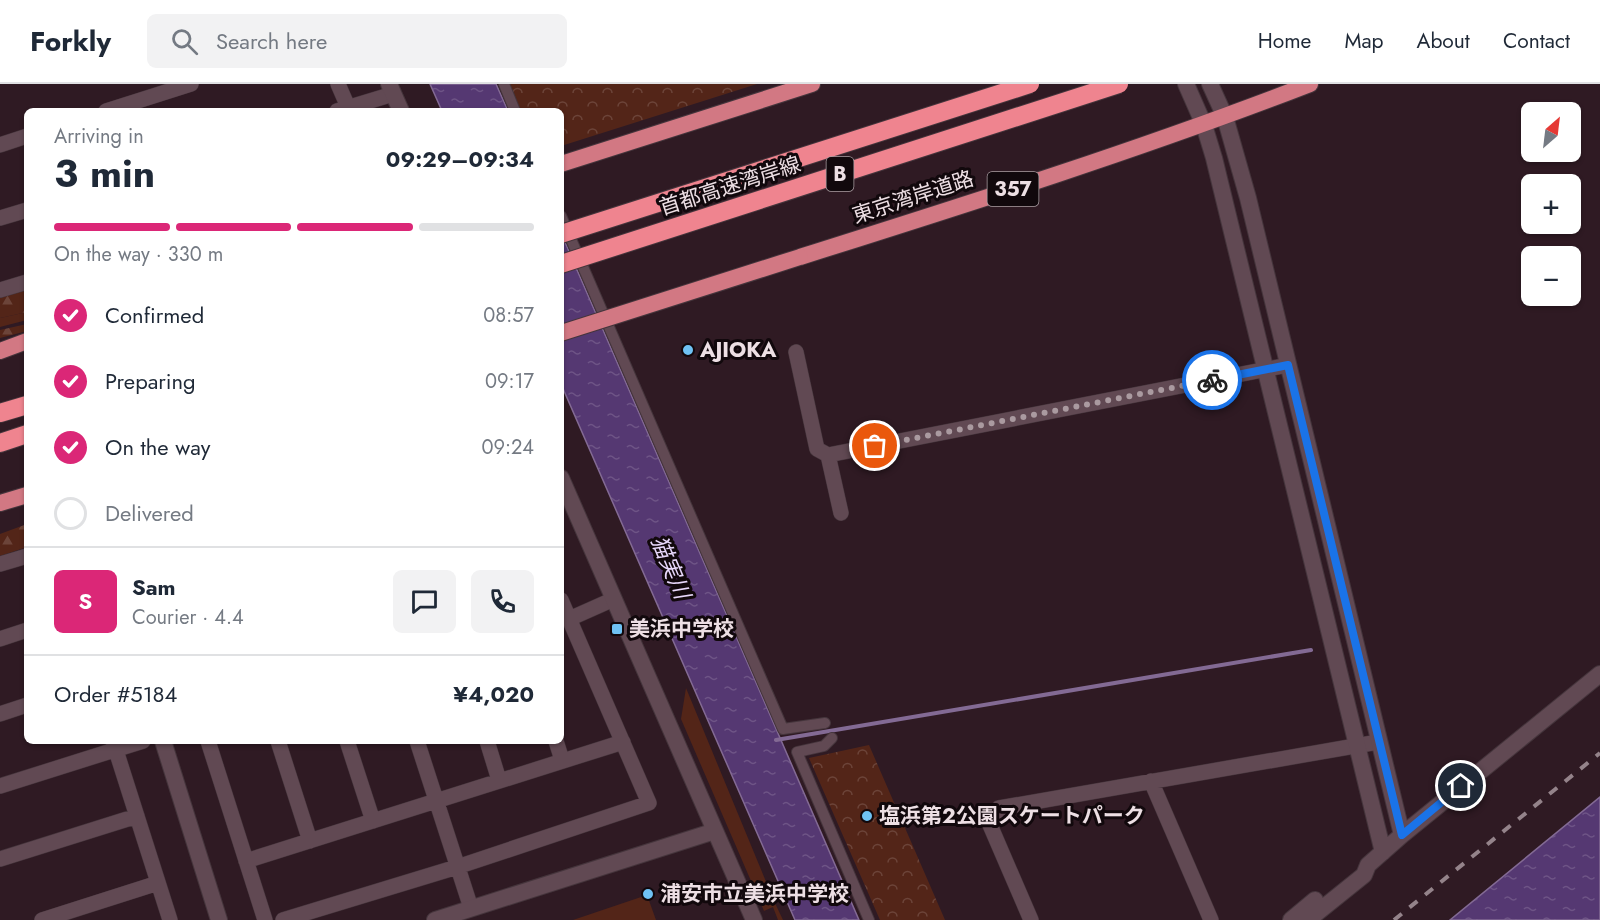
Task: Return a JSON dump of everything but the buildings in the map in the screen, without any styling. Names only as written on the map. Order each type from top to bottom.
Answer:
[{"type":"highway","points":[[564,163],[812,84]]},
{"type":"highway","name":"首都高速湾岸線","points":[[564,233],[1030,84]]},
{"type":"highway","name":"首都高速湾岸線","points":[[564,263],[1119,84]]},
{"type":"highway","name":"東京湾岸道路","points":[[564,332],[1080,168],[1204,125],[1310,84]]},
{"type":"highway","points":[[0,351],[24,342]]},
{"type":"highway","points":[[0,413],[24,406]]},
{"type":"highway","points":[[0,443],[24,435]]},
{"type":"highway","points":[[0,503],[24,496]]},
{"type":"street","points":[[115,108],[191,84]]},
{"type":"street","points":[[338,84],[343,108]]},
{"type":"street","points":[[504,84],[514,108]]},
{"type":"street","points":[[1186,84],[1204,125],[1214,158],[1383,852]]},
{"type":"street","points":[[1210,84],[1225,117],[1248,198],[1402,835]]},
{"type":"street","points":[[345,108],[391,89],[400,108]]},
{"type":"street","points":[[0,145],[24,137]]},
{"type":"street","points":[[0,218],[24,211]]},
{"type":"street","points":[[564,223],[783,729],[825,723]]},
{"type":"street","points":[[0,290],[24,283]]},
{"type":"street","points":[[796,352],[817,449],[828,455],[1288,365]]},
{"type":"street","points":[[828,455],[841,513]]},
{"type":"street","points":[[564,485],[753,920]]},
{"type":"street","points":[[0,564],[24,557]]},
{"type":"street","points":[[569,619],[614,599]]},
{"type":"street","points":[[283,920],[457,867],[649,803],[564,607]]},
{"type":"street","points":[[0,639],[24,631]]},
{"type":"street","points":[[1308,920],[1364,875],[1368,865],[1402,835],[1600,674]]},
{"type":"street","points":[[0,714],[24,706]]},
{"type":"street","points":[[832,738],[824,746],[797,752],[869,920]]},
{"type":"street","points":[[246,861],[623,742]]},
{"type":"street","points":[[1031,920],[990,825],[999,808],[1378,742]]},
{"type":"street","points":[[164,744],[219,920]]},
{"type":"street","points":[[209,744],[265,920]]},
{"type":"street","points":[[279,744],[310,841]]},
{"type":"street","points":[[348,744],[373,821]]},
{"type":"street","points":[[418,744],[471,908]]},
{"type":"street","points":[[487,744],[499,780]]},
{"type":"street","points":[[557,744],[562,760]]},
{"type":"street","points":[[0,786],[114,745],[170,920]]},
{"type":"street","points":[[1151,781],[1211,920]]},
{"type":"street","points":[[0,860],[137,816]]},
{"type":"street","points":[[435,920],[715,831]]},
{"type":"street","points":[[1291,920],[1357,866],[1368,865]]},
{"type":"street","points":[[42,920],[158,883]]},
{"type":"green space","points":[[509,84],[757,84],[564,145],[564,108],[520,108]]},
{"type":"green space","points":[[24,290],[24,313],[0,318],[0,297]]},
{"type":"green space","points":[[24,313],[24,321],[0,327],[0,318]]},
{"type":"green space","points":[[24,325],[24,332],[0,338],[0,330]]},
{"type":"green space","points":[[24,525],[24,548],[0,556],[0,534]]},
{"type":"green space","points":[[686,688],[783,920],[778,920],[773,907],[764,911],[681,719]]},
{"type":"green space","points":[[869,745],[945,920],[880,920],[809,758]]},
{"type":"green space","points":[[647,895],[656,920],[573,920]]},
{"type":"water","points":[[430,84],[496,84],[507,108],[441,108]]},
{"type":"water","name":"猫実川","points":[[564,240],[859,920],[795,920],[564,391]]},
{"type":"water","points":[[1600,797],[1600,920],[1450,920]]},
{"type":"waterway","points":[[776,740],[1311,650]]},
{"type":"railway","points":[[1394,920],[1600,753]]},
{"type":"way so far","points":[[875,446],[1212,380]]},
{"type":"place","name":"AJIOKA","points":[[688,350]]},
{"type":"place","name":"美浜中学校","points":[[617,629]]},
{"type":"place","name":"塩浜第2公園スケートパーク","points":[[867,816]]},
{"type":"place","name":"浦安市立美浜中学校","points":[[648,894]]},
{"type":"route","points":[[1212,380],[1288,365],[1372,719],[1402,835],[1461,786]]}]
